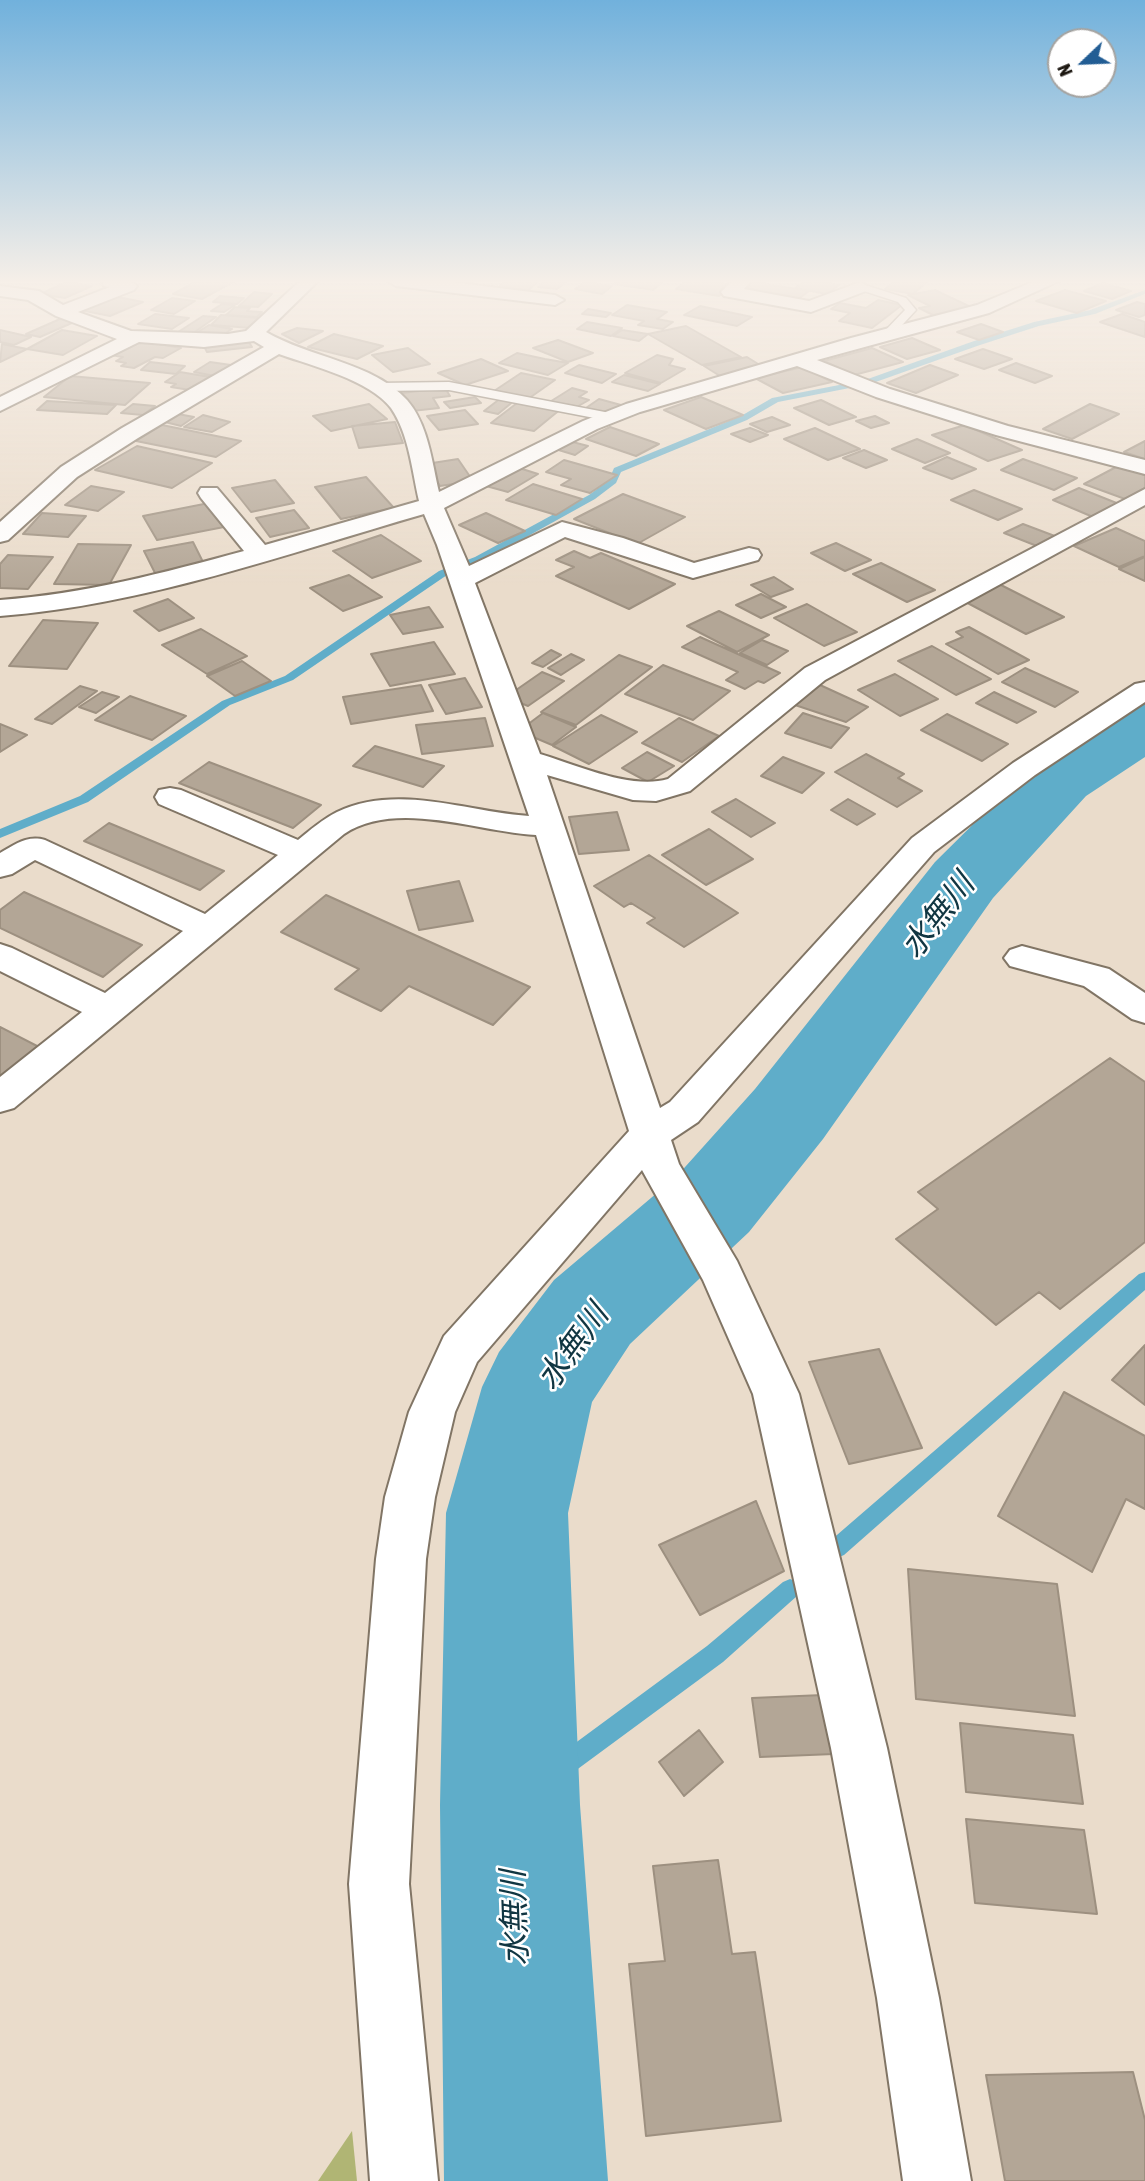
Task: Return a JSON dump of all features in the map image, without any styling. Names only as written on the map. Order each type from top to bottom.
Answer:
[{"type":"street","points":[[0,405],[44,383]]},
{"type":"street","points":[[0,535],[69,472],[130,432],[215,383]]},
{"type":"street","points":[[373,383],[399,404],[415,436],[431,505],[527,760],[654,1151],[722,1274],[776,1394],[859,1748],[908,1998],[937,2181]]},
{"type":"street","points":[[0,608],[56,604],[154,584],[431,505],[610,417],[714,383]]},
{"type":"street","points":[[858,383],[1003,430],[1078,447],[1145,467]]},
{"type":"street","points":[[209,493],[260,554]]},
{"type":"street","points":[[527,760],[633,791],[656,792],[679,785],[815,674],[1145,496]]},
{"type":"street","points":[[461,580],[562,529],[614,543],[693,571],[749,555]]},
{"type":"street","points":[[404,2181],[379,1884],[401,1559],[410,1497],[432,1412],[460,1350],[654,1151],[684,1112],[923,845],[1024,769],[1145,690]]},
{"type":"street","points":[[170,797],[301,853]]},
{"type":"street","points":[[0,1098],[301,853],[352,816],[401,807],[519,826],[548,826]]},
{"type":"street","points":[[0,867],[34,847],[208,929]]},
{"type":"street","points":[[0,956],[108,1010]]},
{"type":"street","points":[[1022,958],[1096,977],[1145,1010]]},
{"type":"lane","points":[[379,387],[449,386],[610,417]]},
{"type":"green space","points":[[352,2131],[357,2181],[318,2181]]},
{"type":"building","points":[[62,383],[150,383],[125,405],[44,397]]},
{"type":"building","points":[[169,383],[201,383],[190,390],[171,387],[176,384]]},
{"type":"building","points":[[506,383],[551,383],[528,399],[494,391]]},
{"type":"building","points":[[615,383],[660,384],[648,391]]},
{"type":"building","points":[[764,383],[829,383],[783,393]]},
{"type":"building","points":[[888,383],[940,383],[916,393]]},
{"type":"building","points":[[445,388],[450,396],[433,398],[439,408],[412,411],[402,393]]},
{"type":"building","points":[[572,388],[587,392],[579,397],[589,400],[573,409],[548,403]]},
{"type":"building","points":[[475,397],[481,403],[450,408],[444,402]]},
{"type":"building","points":[[701,397],[743,415],[706,429],[664,410]]},
{"type":"building","points":[[501,398],[515,400],[498,414],[484,411]]},
{"type":"building","points":[[599,399],[621,405],[606,415],[583,410]]},
{"type":"building","points":[[521,400],[562,408],[534,431],[491,423]]},
{"type":"building","points":[[821,400],[856,417],[829,425],[794,408]]},
{"type":"building","points":[[47,401],[116,405],[107,414],[37,410]]},
{"type":"building","points":[[133,404],[155,406],[143,415],[121,413]]},
{"type":"building","points":[[369,404],[387,419],[331,431],[313,416]]},
{"type":"building","points":[[1090,404],[1119,414],[1072,439],[1043,429]]},
{"type":"building","points":[[465,410],[478,424],[439,430],[427,416]]},
{"type":"building","points":[[178,414],[194,417],[181,426],[165,422]]},
{"type":"building","points":[[203,415],[230,422],[212,432],[184,427]]},
{"type":"building","points":[[875,416],[889,423],[871,428],[856,421]]},
{"type":"building","points":[[772,417],[790,425],[767,432],[750,424]]},
{"type":"building","points":[[395,422],[403,443],[359,448],[352,426]]},
{"type":"building","points":[[162,425],[241,441],[216,457],[136,441]]},
{"type":"building","points":[[965,425],[1022,450],[988,461],[932,435]]},
{"type":"building","points":[[610,427],[659,444],[636,456],[586,439]]},
{"type":"building","points":[[750,428],[768,435],[750,442],[731,434]]},
{"type":"building","points":[[815,428],[860,449],[828,460],[784,439]]},
{"type":"building","points":[[917,439],[950,453],[925,463],[892,449]]},
{"type":"building","points":[[565,440],[588,446],[575,455],[552,448]]},
{"type":"building","points":[[1145,441],[1145,459],[1124,452]]},
{"type":"building","points":[[137,446],[212,463],[172,488],[95,470]]},
{"type":"building","points":[[864,450],[887,460],[866,468],[843,458]]},
{"type":"building","points":[[947,457],[976,469],[952,479],[923,468]]},
{"type":"building","points":[[458,459],[473,481],[440,486],[426,464]]},
{"type":"building","points":[[1023,459],[1077,478],[1054,490],[1001,470]]},
{"type":"building","points":[[564,460],[617,475],[590,493],[561,485],[571,479],[546,472]]},
{"type":"building","points":[[1118,466],[1145,475],[1145,488],[1125,499],[1084,484]]},
{"type":"building","points":[[516,467],[538,474],[508,492],[486,486]]},
{"type":"building","points":[[366,477],[394,508],[341,519],[315,487]]},
{"type":"building","points":[[275,480],[294,503],[251,512],[232,488]]},
{"type":"building","points":[[533,484],[582,499],[556,515],[506,500]]},
{"type":"building","points":[[91,486],[124,492],[98,511],[65,505]]},
{"type":"building","points":[[1079,488],[1119,504],[1093,517],[1053,500]]},
{"type":"building","points":[[974,490],[1022,509],[998,520],[951,500]]},
{"type":"building","points":[[623,494],[685,517],[637,544],[574,519]]},
{"type":"building","points":[[209,503],[224,527],[157,540],[143,516]]},
{"type":"building","points":[[294,510],[309,528],[270,537],[256,518]]},
{"type":"building","points":[[42,513],[86,516],[68,537],[23,534]]},
{"type":"building","points":[[486,513],[525,531],[498,543],[459,525]]},
{"type":"building","points":[[1023,524],[1060,538],[1042,548],[1004,533]]},
{"type":"building","points":[[1116,528],[1145,541],[1145,556],[1119,567],[1074,546]]},
{"type":"building","points":[[381,535],[421,561],[372,578],[333,551]]},
{"type":"building","points":[[193,542],[205,566],[156,575],[144,551]]},
{"type":"building","points":[[836,543],[871,560],[845,571],[811,553]]},
{"type":"building","points":[[78,544],[131,545],[109,585],[54,584]]},
{"type":"building","points":[[574,551],[590,558],[601,553],[675,584],[629,609],[556,576],[574,567],[556,560]]},
{"type":"building","points":[[8,555],[53,557],[28,589],[0,588],[0,564]]},
{"type":"building","points":[[1145,557],[1145,581],[1119,569]]},
{"type":"building","points":[[881,563],[935,590],[907,602],[853,574]]},
{"type":"building","points":[[349,575],[382,597],[343,611],[310,588]]},
{"type":"building","points":[[774,577],[793,589],[771,597],[751,585]]},
{"type":"building","points":[[997,583],[1064,617],[1026,634],[960,599]]},
{"type":"building","points":[[761,594],[786,607],[761,618],[736,605]]},
{"type":"building","points":[[168,599],[194,618],[159,631],[134,611]]},
{"type":"building","points":[[807,604],[857,632],[824,646],[774,618]]},
{"type":"building","points":[[429,607],[443,627],[403,634],[390,615]]},
{"type":"building","points":[[719,611],[769,635],[737,652],[687,626]]},
{"type":"building","points":[[43,620],[98,623],[67,669],[9,666]]},
{"type":"building","points":[[969,627],[1029,660],[998,674],[946,644],[963,637],[956,632]]},
{"type":"building","points":[[201,629],[247,656],[207,674],[162,645]]},
{"type":"building","points":[[700,637],[780,673],[764,683],[758,681],[745,689],[726,680],[738,672],[682,647]]},
{"type":"building","points":[[762,640],[788,651],[767,665],[740,653]]},
{"type":"building","points":[[434,642],[455,674],[390,686],[371,654]]},
{"type":"building","points":[[932,646],[991,679],[956,695],[898,661]]},
{"type":"building","points":[[551,650],[561,655],[543,667],[532,663]]},
{"type":"building","points":[[571,654],[584,660],[561,675],[548,668]]},
{"type":"building","points":[[619,655],[652,667],[576,725],[541,712]]},
{"type":"building","points":[[242,661],[271,681],[235,696],[207,676]]},
{"type":"building","points":[[663,665],[730,691],[693,720],[625,694]]},
{"type":"building","points":[[1025,668],[1078,692],[1055,707],[1002,682]]},
{"type":"building","points":[[542,672],[564,681],[528,706],[506,697]]},
{"type":"building","points":[[895,674],[938,699],[900,716],[858,690]]},
{"type":"building","points":[[465,678],[482,707],[446,714],[429,685]]},
{"type":"building","points":[[421,685],[433,711],[351,724],[343,697]]},
{"type":"building","points":[[820,685],[868,707],[846,722],[795,705]]},
{"type":"building","points":[[80,686],[97,691],[52,724],[35,719]]},
{"type":"building","points":[[102,692],[119,697],[96,713],[79,707]]},
{"type":"building","points":[[994,692],[1036,712],[1017,723],[976,703]]},
{"type":"building","points":[[130,696],[186,716],[152,740],[95,720]]},
{"type":"building","points":[[543,713],[576,727],[552,745],[519,731]]},
{"type":"building","points":[[803,713],[849,728],[831,748],[785,733]]},
{"type":"building","points":[[947,714],[1008,744],[982,761],[921,730]]},
{"type":"building","points":[[601,715],[637,732],[589,764],[553,746]]},
{"type":"building","points":[[485,718],[493,746],[422,754],[416,725]]},
{"type":"building","points":[[679,718],[719,736],[682,762],[642,743]]},
{"type":"building","points":[[0,724],[27,735],[0,752]]},
{"type":"building","points":[[375,746],[444,766],[423,787],[353,766]]},
{"type":"building","points":[[647,752],[674,766],[648,782],[622,768]]},
{"type":"building","points":[[866,754],[904,774],[898,778],[922,791],[897,807],[835,772]]},
{"type":"building","points":[[783,757],[824,773],[802,793],[761,776]]},
{"type":"building","points":[[209,762],[321,805],[293,828],[179,783]]},
{"type":"building","points":[[736,799],[775,823],[751,837],[712,812]]},
{"type":"building","points":[[848,799],[875,814],[857,825],[831,810]]},
{"type":"building","points":[[617,812],[629,850],[579,854],[569,817]]},
{"type":"building","points":[[109,823],[224,871],[200,890],[84,841]]},
{"type":"building","points":[[709,829],[753,859],[706,885],[662,855]]},
{"type":"building","points":[[649,855],[738,913],[684,947],[647,923],[655,918],[631,903],[624,907],[594,886]]},
{"type":"building","points":[[459,881],[473,921],[419,930],[407,891]]},
{"type":"building","points":[[24,892],[142,945],[103,977],[0,928],[0,910]]},
{"type":"building","points":[[326,895],[530,987],[493,1025],[409,986],[381,1011],[335,989],[359,969],[281,932]]},
{"type":"building","points":[[0,1027],[39,1047],[0,1080]]},
{"type":"building","points":[[1110,1058],[1145,1082],[1145,1242],[1060,1309],[1039,1292],[996,1325],[896,1239],[938,1209],[918,1192]]},
{"type":"building","points":[[1145,1345],[1145,1405],[1112,1380]]},
{"type":"building","points":[[879,1349],[922,1448],[849,1464],[809,1362]]},
{"type":"building","points":[[1064,1392],[1145,1436],[1145,1509],[1126,1499],[1092,1572],[998,1516]]},
{"type":"building","points":[[756,1501],[784,1571],[700,1615],[659,1545]]},
{"type":"building","points":[[908,1569],[1057,1584],[1075,1716],[916,1699]]},
{"type":"building","points":[[823,1695],[834,1754],[760,1757],[752,1698]]},
{"type":"building","points":[[960,1723],[1073,1735],[1083,1804],[966,1792]]},
{"type":"building","points":[[699,1730],[723,1762],[684,1796],[659,1762]]},
{"type":"building","points":[[966,1819],[1084,1830],[1097,1914],[975,1903]]},
{"type":"building","points":[[718,1860],[732,1954],[755,1952],[781,2121],[646,2136],[629,1964],[665,1961],[653,1866]]},
{"type":"building","points":[[1133,2072],[1145,2120],[1145,2181],[1005,2181],[986,2075]]},
{"type":"waterway","points":[[0,834],[84,799],[226,703],[289,678],[443,573],[479,559],[592,497],[613,481],[617,470],[744,418],[775,400],[863,383]]},
{"type":"waterway","name":"水無川","points":[[526,2181],[510,1805],[507,1513],[539,1387],[592,1312],[713,1204],[789,1114],[964,880],[1060,780],[1145,725]]},
{"type":"waterway","points":[[837,1548],[1145,1279]]},
{"type":"waterway","points":[[510,1805],[715,1654],[790,1589]]}]
